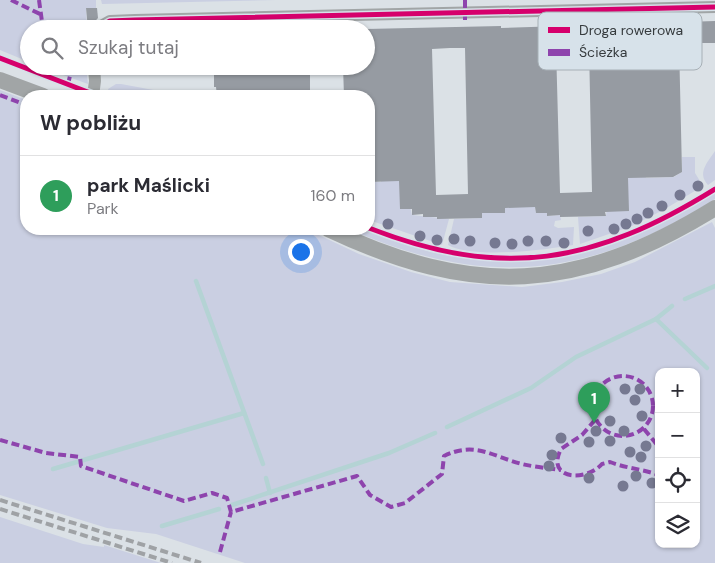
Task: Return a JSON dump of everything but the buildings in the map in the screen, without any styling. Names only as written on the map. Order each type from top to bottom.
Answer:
[{"type":"street","points":[[135,20],[715,7]]},
{"type":"street","points":[[94,90],[95,75]]},
{"type":"street","points":[[0,80],[27,90]]},
{"type":"street","points":[[342,235],[378,250],[442,270],[488,276],[536,276],[582,269],[637,250],[664,238],[715,208]]},
{"type":"shaded area","points":[[0,0],[96,0],[96,8],[86,8],[87,20],[20,20],[20,58],[0,50]]},
{"type":"shaded area","points":[[101,0],[276,0],[102,4]]},
{"type":"shaded area","points":[[502,62],[524,207],[535,207],[536,213],[547,213],[547,216],[560,215],[561,220],[555,221],[554,226],[558,228],[574,227],[573,245],[527,251],[474,252],[448,245],[454,219],[481,218],[482,213],[505,212]]},
{"type":"shaded area","points":[[378,64],[412,215],[449,219],[442,245],[375,222],[375,182],[381,182]]},
{"type":"shaded area","points":[[624,70],[627,70],[646,178],[674,177],[682,172],[682,157],[695,157],[695,173],[703,186],[632,226],[580,244],[578,217],[606,216]]},
{"type":"shaded area","points":[[63,75],[87,75],[88,84]]},
{"type":"shaded area","points":[[116,84],[121,84],[154,90],[108,90]]},
{"type":"shaded area","points":[[0,90],[20,98],[20,235],[319,235],[359,254],[411,272],[450,282],[522,287],[562,282],[601,274],[635,262],[712,222],[715,228],[715,563],[245,563],[156,534],[107,528],[0,495]]},
{"type":"shaded area","points":[[715,151],[715,180],[708,185],[703,172]]},
{"type":"shaded area","points":[[715,192],[715,199],[669,225],[624,245],[580,259],[536,266],[491,267],[446,261],[398,248],[364,235],[375,235],[375,233],[436,253],[475,259],[512,261],[548,259],[582,252],[615,242],[648,229],[682,212]]},
{"type":"shaded area","points":[[0,517],[83,544],[104,547],[104,545],[161,563],[0,563]]},
{"type":"waterway","points":[[196,281],[263,464]]},
{"type":"waterway","points":[[685,299],[715,286]]},
{"type":"waterway","points":[[447,427],[531,388],[576,357],[656,319],[672,306]]},
{"type":"waterway","points":[[656,319],[707,368]]},
{"type":"waterway","points":[[53,469],[244,413]]},
{"type":"waterway","points":[[232,505],[389,453],[435,433]]},
{"type":"waterway","points":[[266,478],[270,493]]},
{"type":"waterway","points":[[162,526],[219,509]]},
{"type":"railway","points":[[0,500],[201,563]]},
{"type":"railway","points":[[0,509],[172,563]]},
{"type":"marked path","points":[[11,0],[40,14]]},
{"type":"marked path","points":[[39,0],[42,20]]},
{"type":"marked path","points":[[465,0],[465,21]]},
{"type":"marked path","points":[[68,84],[70,75]]},
{"type":"marked path","points":[[0,95],[20,103]]},
{"type":"marked path","points":[[623,376],[640,381],[648,389],[653,406],[648,423],[640,431],[623,436],[606,431],[598,423],[593,406],[598,389],[606,381],[623,376]]},
{"type":"marked path","points":[[595,420],[582,435],[561,449],[558,467],[563,472],[570,475],[587,474],[602,464],[610,462],[655,474]]},
{"type":"marked path","points":[[644,429],[655,442]]},
{"type":"marked path","points":[[0,440],[46,453],[80,457],[81,466],[184,501],[212,493],[227,498],[231,512],[357,476],[370,495],[391,507],[405,503],[442,474],[444,456],[465,450],[483,451],[527,465],[561,470]]},
{"type":"marked path","points":[[220,552],[231,512]]},
{"type":"cycle path","points":[[135,20],[715,7]]},
{"type":"cycle path","points":[[0,58],[20,66]]},
{"type":"cycle path","points":[[44,75],[83,90]]},
{"type":"cycle path","points":[[375,230],[417,244],[463,254],[505,258],[547,256],[588,248],[629,234],[671,214],[715,189]]},
{"type":"place","name":"park Maślicki","points":[[594,423]]}]
